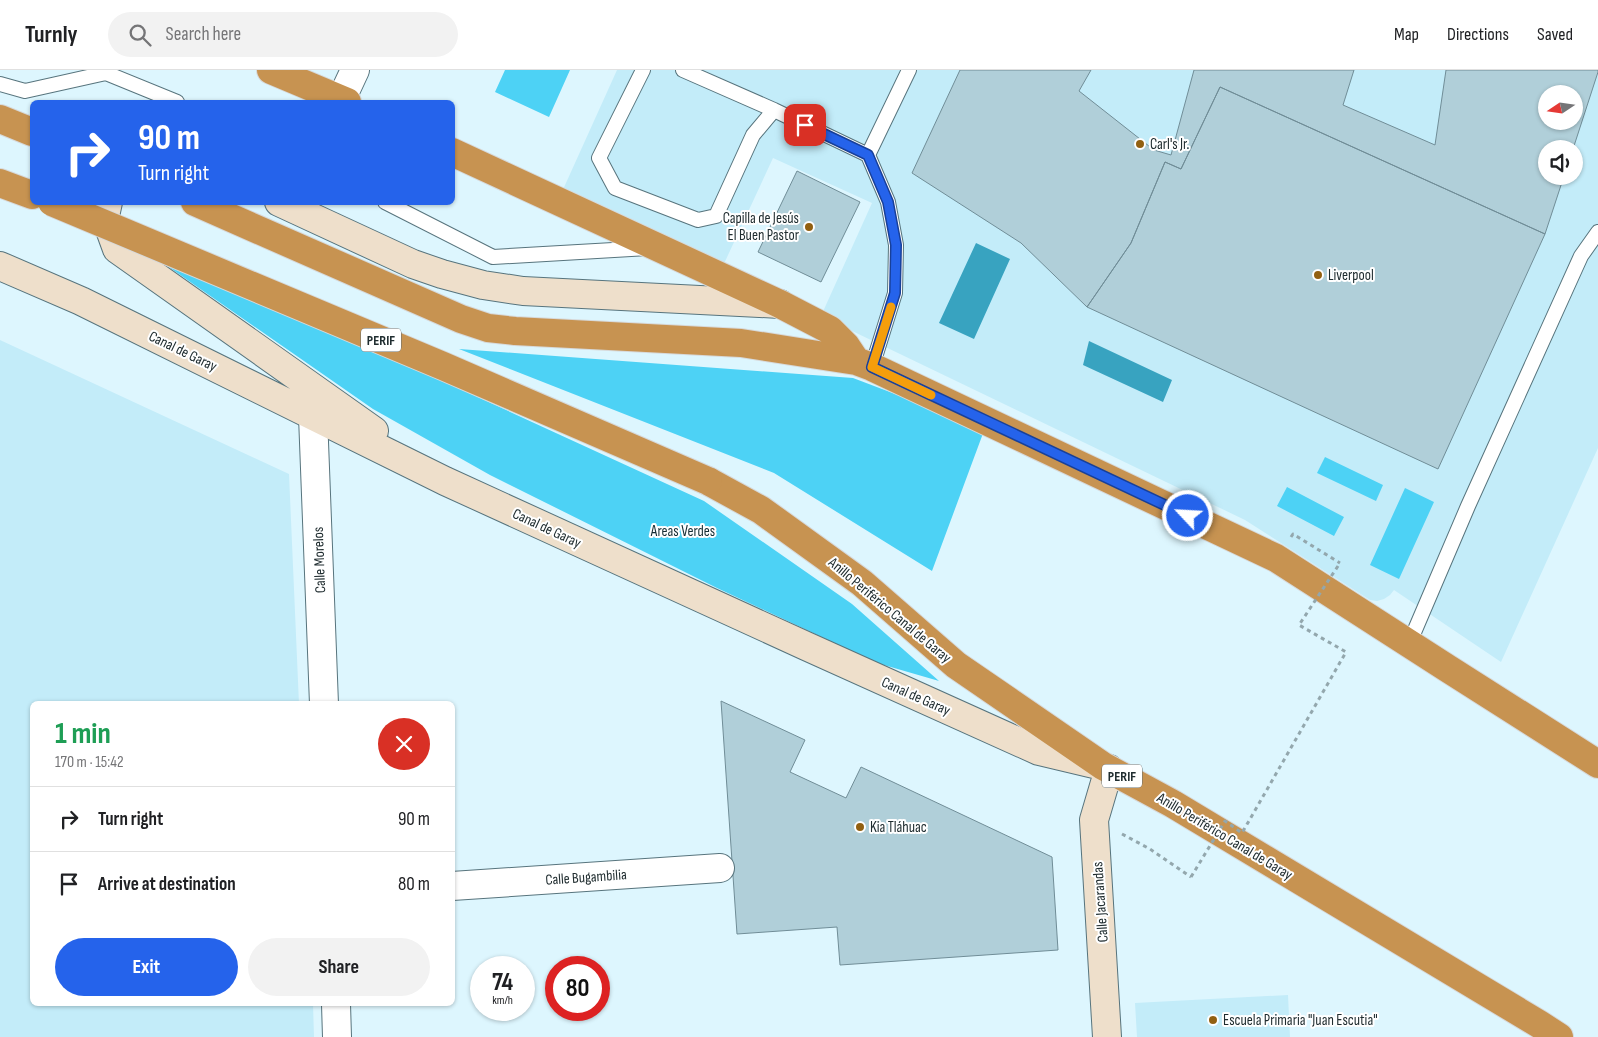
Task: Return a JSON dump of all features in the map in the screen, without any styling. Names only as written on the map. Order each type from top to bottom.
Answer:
[{"type":"highway","points":[[271,70],[342,100]]},
{"type":"highway","points":[[0,119],[30,131]]},
{"type":"highway","points":[[455,153],[780,304],[830,330],[864,364]]},
{"type":"highway","points":[[0,184],[30,194]]},
{"type":"highway","name":"Anillo Periférico Canal de Garay","points":[[59,205],[443,366],[708,481],[761,510],[862,583],[956,665],[1106,768],[1173,804],[1548,1033]]},
{"type":"highway","points":[[202,205],[461,320],[488,328],[741,343],[864,364],[1276,558],[1598,764]]},
{"type":"main road","points":[[107,205],[105,216],[117,249],[445,481]]},
{"type":"main road","points":[[285,205],[413,264],[446,276],[483,285],[523,291],[780,304]]},
{"type":"main road","name":"Canal de Garay","points":[[0,266],[81,301],[445,481],[1039,751],[1106,768]]},
{"type":"main road","name":"Calle Jacarandas","points":[[1106,768],[1094,820],[1107,1037]]},
{"type":"street","points":[[344,100],[355,70]]},
{"type":"street","name":"Calle Morelos","points":[[313,416],[324,701]]},
{"type":"street","name":"Calle Bugambilia","points":[[455,886],[720,868]]},
{"type":"street","points":[[336,1006],[337,1037]]},
{"type":"lane","points":[[643,70],[600,158],[615,188],[698,220],[716,216],[753,135],[774,110]]},
{"type":"lane","points":[[683,70],[774,110],[868,155],[888,202],[896,245],[895,293],[864,364]]},
{"type":"lane","points":[[868,155],[909,70]]},
{"type":"lane","points":[[0,84],[24,91],[106,73],[172,100]]},
{"type":"lane","points":[[391,205],[493,257],[658,248]]},
{"type":"lane","points":[[1409,644],[1468,506],[1581,256],[1598,232]]},
{"type":"path","points":[[1150,848],[1191,877],[1225,821],[1242,833],[1346,652],[1299,625],[1340,563]]},
{"type":"shaded area","points":[[617,70],[1598,70],[1598,448],[1501,662],[1394,590],[1384,599],[1370,600],[1245,520],[821,316],[872,203],[773,158],[722,268],[561,194]]},
{"type":"shaded area","points":[[976,243],[1010,259],[974,339],[939,323]]},
{"type":"shaded area","points":[[0,340],[289,474],[299,701],[30,701],[30,1006],[313,1006],[314,1037],[0,1037]]},
{"type":"shaded area","points":[[1089,341],[1172,380],[1163,402],[1083,365]]},
{"type":"shaded area","name":"Escuela Primaria \"Juan Escutia\"","points":[[1288,995],[1290,1037],[1137,1037],[1135,1003]]},
{"type":"green space","points":[[505,70],[570,70],[549,117],[495,92]]},
{"type":"green space","name":"Areas Verdes","points":[[163,263],[445,382],[704,501],[852,604],[939,681],[877,663],[717,588],[490,475],[373,409]]},
{"type":"green space","points":[[459,349],[853,378],[985,428],[932,571],[774,473]]},
{"type":"green space","points":[[1325,457],[1383,485],[1376,501],[1317,473]]},
{"type":"green space","points":[[1287,487],[1344,517],[1334,536],[1277,506]]},
{"type":"green space","points":[[1405,488],[1434,502],[1399,579],[1370,565]]},
{"type":"building","points":[[960,70],[1091,70],[1079,91],[1154,150],[1171,155],[1194,70],[1354,70],[1343,105],[1435,145],[1446,70],[1598,70],[1583,118],[1583,85],[1538,85],[1538,130],[1579,130],[1576,140],[1538,140],[1538,185],[1561,185],[1545,234],[1220,87],[1181,169],[1165,162],[1131,243],[1087,307],[1021,243],[912,173]]},
{"type":"building","name":"Liverpool","points":[[1220,87],[1545,234],[1438,469],[1087,307],[1131,243],[1165,162],[1181,169]]},
{"type":"building","name":"Capilla de Jesús El Buen Pastor","points":[[797,171],[860,202],[821,282],[758,252]]},
{"type":"building","name":"Kia Tláhuac","points":[[721,701],[805,740],[790,772],[846,798],[861,767],[1052,857],[1058,950],[840,965],[837,927],[737,934]]},
{"type":"slow traffic","points":[[891,307],[872,367],[931,395]]},
{"type":"place","name":"Carl's Jr.","points":[[1140,144]]},
{"type":"place","name":"Capilla de Jesús El Buen Pastor","points":[[809,227]]},
{"type":"place","name":"Liverpool","points":[[1318,275]]},
{"type":"place","name":"Kia Tláhuac","points":[[860,827]]},
{"type":"place","name":"Escuela Primaria \"Juan Escutia\"","points":[[1213,1020]]},
{"type":"route","points":[[805,125],[868,155],[888,202],[896,245],[895,293],[872,367],[1188,516]]}]
